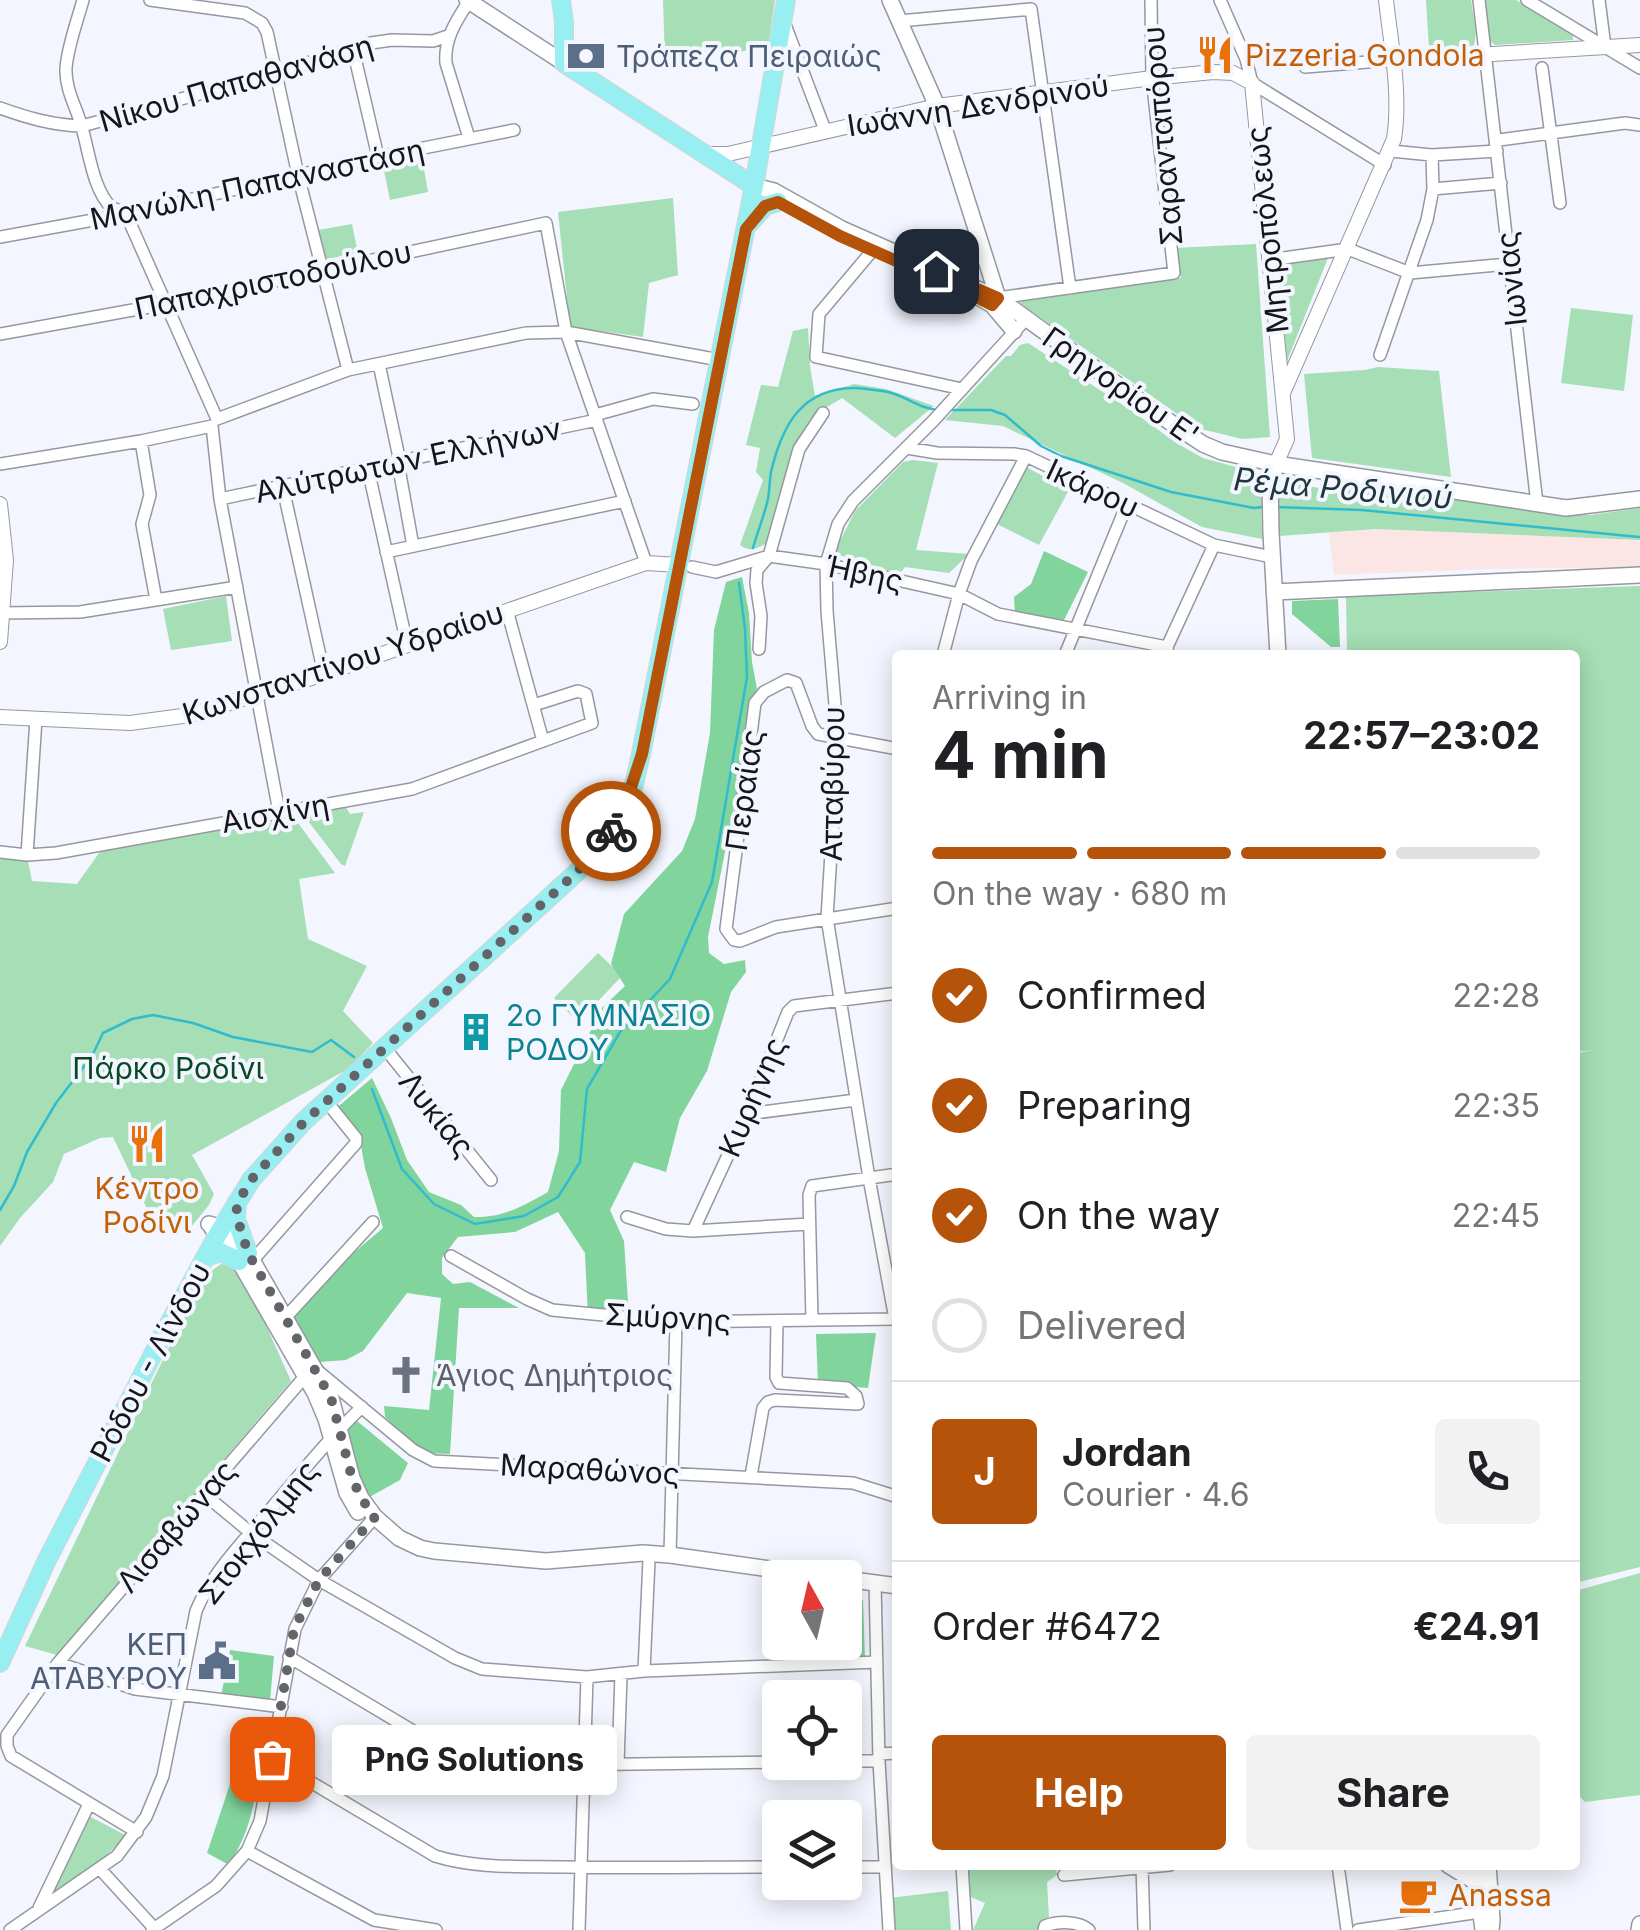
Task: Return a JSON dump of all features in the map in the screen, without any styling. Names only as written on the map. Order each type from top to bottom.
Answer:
[{"type":"main road","points":[[561,0],[564,63]]},
{"type":"main road","points":[[890,0],[937,106],[995,302]]},
{"type":"main road","points":[[468,1],[778,202],[874,248]]},
{"type":"main road","name":"Ρόδου - Λίνδου","points":[[0,1663],[47,1560],[206,1256],[216,1228],[263,1166],[326,1101],[577,872],[618,819],[634,784],[686,566],[720,360],[758,188],[784,9]]},
{"type":"main road","points":[[758,188],[774,192],[874,248]]},
{"type":"main road","points":[[746,229],[765,206],[778,202]]},
{"type":"main road","name":"Γρηγορίου Ε'","points":[[874,248],[995,302],[1020,325],[1203,444],[1244,458],[1537,504],[1579,508],[1640,499]]},
{"type":"main road","points":[[1276,464],[1270,482],[1272,557],[1279,591],[1278,650]]},
{"type":"main road","points":[[1279,591],[1640,576]]},
{"type":"main road","name":"Ρόδου - Λίνδου","points":[[0,1635],[36,1554],[242,1174],[295,1114],[327,1086],[384,1047]]},
{"type":"main road","points":[[238,1202],[236,1219],[246,1258],[312,1377],[331,1398],[335,1433],[352,1478],[372,1520],[397,1546],[428,1559],[555,1568],[670,1555]]},
{"type":"main road","points":[[216,1228],[246,1258],[285,1318],[312,1377]]},
{"type":"main road","points":[[206,1256],[220,1252],[246,1258]]},
{"type":"main road","points":[[372,1520],[408,1544],[434,1551],[546,1561],[643,1553],[762,1568]]},
{"type":"main road","points":[[862,1581],[892,1585]]},
{"type":"main road","points":[[1456,1870],[1477,1883]]},
{"type":"main road","points":[[1476,1870],[1482,1930]]},
{"type":"main road","points":[[1488,1870],[1490,1930]]},
{"type":"street","points":[[84,0],[66,71],[69,92],[99,186],[112,208],[126,214],[215,422],[220,500],[280,812]]},
{"type":"street","points":[[150,0],[246,13],[254,16],[267,32],[348,370]]},
{"type":"street","name":"Σαρανταπόρου","points":[[1070,288],[1174,273],[1152,78],[1152,0]]},
{"type":"street","name":"Μητροπόλεως","points":[[1220,0],[1246,59],[1252,83],[1287,439],[1276,464]]},
{"type":"street","points":[[1283,394],[1388,158],[1397,123],[1386,0]]},
{"type":"street","name":"Ιωνίας","points":[[1479,0],[1537,504]]},
{"type":"street","points":[[1527,0],[1640,68]]},
{"type":"street","points":[[1600,0],[1605,47]]},
{"type":"street","points":[[468,1],[448,36],[445,52],[468,138]]},
{"type":"street","points":[[784,9],[826,130]]},
{"type":"street","points":[[899,21],[1031,9],[1070,288],[995,302]]},
{"type":"street","name":"Νίκου Παπαθανάση","points":[[82,126],[382,41],[433,42],[448,36]]},
{"type":"street","points":[[1305,67],[1640,45]]},
{"type":"street","points":[[353,49],[378,157]]},
{"type":"street","points":[[1542,68],[1560,203]]},
{"type":"street","name":"Ιωάννη Δενδρινού","points":[[704,154],[728,154],[937,106],[1043,91],[1213,72],[1233,73],[1252,83]]},
{"type":"street","points":[[1252,83],[1388,158],[1640,124]]},
{"type":"street","points":[[0,108],[47,123],[82,126]]},
{"type":"street","name":"Μανώλη Παπαναστάση","points":[[0,237],[126,214],[514,130]]},
{"type":"street","points":[[1380,356],[1428,220],[1433,189],[1432,155]]},
{"type":"street","points":[[1433,189],[1501,183]]},
{"type":"street","name":"Παπαχριστοδούλου","points":[[0,334],[166,304],[546,224],[566,332]]},
{"type":"street","points":[[874,248],[818,314],[816,356],[962,389]]},
{"type":"street","points":[[1269,260],[1348,248],[1410,273],[1508,264]]},
{"type":"street","name":"Ατταβύρου","points":[[892,1298],[826,918],[838,740],[826,564],[833,535],[853,501],[934,420],[1020,325]]},
{"type":"street","points":[[0,464],[141,441],[215,422],[348,370],[526,333],[566,332],[720,360]]},
{"type":"street","points":[[566,332],[646,563]]},
{"type":"street","points":[[379,364],[413,546]]},
{"type":"street","name":"Αλύτρωτων Ελλήνων","points":[[220,500],[596,417],[652,399],[693,404]]},
{"type":"street","points":[[759,649],[757,570],[769,556],[799,450],[823,412]]},
{"type":"street","points":[[141,441],[150,495],[142,524],[156,600]]},
{"type":"street","name":"Ικάρου","points":[[907,448],[1026,456],[1214,544],[1272,557]]},
{"type":"street","points":[[944,650],[972,561],[1026,456]]},
{"type":"street","points":[[368,469],[406,644]]},
{"type":"street","points":[[283,488],[324,674]]},
{"type":"street","points":[[386,552],[625,501]]},
{"type":"street","points":[[0,504],[6,545],[0,642]]},
{"type":"street","points":[[1067,650],[1127,504]]},
{"type":"street","points":[[1168,650],[1214,544]]},
{"type":"street","points":[[686,566],[716,572],[769,556]]},
{"type":"street","name":"Ήβης","points":[[769,556],[826,564],[959,594],[998,614],[1164,650]]},
{"type":"street","name":"Κωνσταντίνου Υδραίου","points":[[0,717],[130,723],[190,715],[324,674],[646,563],[686,566]]},
{"type":"street","points":[[1,613],[80,612],[236,587]]},
{"type":"street","points":[[508,610],[543,741]]},
{"type":"street","name":"Περαίας","points":[[826,918],[776,927],[740,941],[734,940],[726,929],[755,704],[779,682],[796,683],[812,726],[818,734],[838,740]]},
{"type":"street","name":"Αισχίνη","points":[[0,852],[27,855],[71,850],[412,789],[592,723],[586,694],[578,691],[534,705]]},
{"type":"street","points":[[27,855],[36,719]]},
{"type":"street","points":[[838,740],[892,748]]},
{"type":"street","points":[[826,918],[892,909]]},
{"type":"street","name":"Κυρήνης","points":[[693,1231],[788,1012],[794,1006],[892,995]]},
{"type":"street","name":"Λυκίας","points":[[384,1047],[490,1180]]},
{"type":"street","points":[[746,1114],[856,1100]]},
{"type":"street","points":[[246,1258],[356,1143],[326,1101]]},
{"type":"street","points":[[812,1320],[808,1195],[812,1186],[892,1175]]},
{"type":"street","points":[[627,1217],[666,1229],[693,1231],[809,1224]]},
{"type":"street","points":[[285,1318],[373,1222]]},
{"type":"street","name":"Σμύρνης","points":[[452,1256],[552,1310],[676,1322],[892,1319]]},
{"type":"street","points":[[751,1476],[763,1408],[768,1402],[858,1404],[856,1396],[846,1388],[778,1383],[777,1320]]},
{"type":"street","points":[[670,1555],[676,1322]]},
{"type":"street","name":"Μαραθώνος","points":[[312,1377],[362,1407],[413,1450],[434,1460],[853,1483],[892,1495]]},
{"type":"street","name":"Λισαβώνας","points":[[89,1804],[11,1756],[7,1735],[58,1662],[312,1377]]},
{"type":"street","name":"Στοκχόλμης","points":[[10,1930],[117,1856],[137,1832],[163,1776],[202,1596],[335,1433],[362,1407]]},
{"type":"street","points":[[204,1494],[250,1534],[319,1580],[455,1658],[482,1669],[588,1677],[877,1662]]},
{"type":"street","points":[[100,1869],[153,1929],[216,1886],[248,1851],[260,1821],[294,1629],[319,1580],[372,1520]]},
{"type":"street","points":[[644,1672],[649,1560]]},
{"type":"street","points":[[875,1583],[879,1757],[889,1930]]},
{"type":"street","points":[[289,1658],[450,1753],[496,1766],[762,1762]]},
{"type":"street","points":[[58,1662],[135,1689],[282,1707]]},
{"type":"street","points":[[618,1763],[621,1676]]},
{"type":"street","points":[[580,1930],[588,1677]]},
{"type":"street","points":[[862,1759],[892,1754]]},
{"type":"street","points":[[272,1759],[435,1856],[476,1865],[762,1867]]},
{"type":"street","points":[[39,1908],[89,1804],[137,1832]]},
{"type":"street","points":[[248,1851],[374,1920],[436,1930]]},
{"type":"street","points":[[862,1867],[885,1867]]},
{"type":"street","points":[[962,1870],[966,1930]]},
{"type":"street","points":[[1064,1875],[1113,1870]]},
{"type":"street","points":[[1142,1870],[1144,1930]]},
{"type":"street","points":[[1339,1870],[1346,1930]]},
{"type":"street","points":[[1358,1930],[1480,1912]]},
{"type":"street","points":[[1044,1930],[1052,1923],[1080,1924],[1090,1930]]},
{"type":"shaded area","points":[[1376,529],[1640,540],[1640,567],[1334,575],[1329,533]]},
{"type":"green space","points":[[663,0],[775,0],[768,48],[665,61]]},
{"type":"green space","points":[[1426,0],[1471,0],[1474,46],[1429,48]]},
{"type":"green space","points":[[1485,0],[1516,0],[1573,32],[1573,40],[1495,45],[1490,41]]},
{"type":"green space","points":[[422,158],[428,192],[390,200],[383,166]]},
{"type":"green space","points":[[673,198],[678,275],[649,283],[643,337],[570,327],[558,212]]},
{"type":"green space","points":[[352,224],[358,254],[325,259],[318,230]]},
{"type":"green space","points":[[1256,244],[1270,437],[1242,439],[1197,428],[1020,303],[1025,299],[1181,278],[1175,248]]},
{"type":"green space","points":[[1328,258],[1287,361],[1284,362],[1276,263]]},
{"type":"green space","points":[[1571,308],[1633,315],[1624,391],[1561,383]]},
{"type":"green space","points":[[808,328],[815,396],[854,384],[886,389],[934,406],[895,438],[842,398],[814,415],[792,450],[772,539],[749,549],[740,545],[763,480],[756,472],[760,448],[746,445],[761,385],[778,387],[793,331]]},
{"type":"green space","points":[[1028,343],[1178,444],[1203,458],[1261,474],[1262,539],[1202,527],[1123,483],[1003,426],[945,420],[1006,356]]},
{"type":"green space","points":[[1378,367],[1439,371],[1451,477],[1312,458],[1304,374]]},
{"type":"green space","points":[[903,462],[938,463],[916,550],[969,554],[949,573],[905,567],[898,576],[834,553],[855,511]]},
{"type":"green space","points":[[1026,467],[1069,490],[1039,545],[997,524]]},
{"type":"green space","points":[[1283,482],[1338,491],[1382,488],[1417,492],[1562,514],[1590,515],[1640,508],[1640,540],[1376,529],[1279,536],[1277,489]]},
{"type":"green space","points":[[1044,551],[1088,572],[1062,624],[1015,614],[1014,597],[1031,584]]},
{"type":"green space","points":[[742,577],[757,689],[748,710],[736,797],[708,937],[709,953],[724,964],[745,960],[746,972],[731,992],[707,1071],[680,1118],[666,1172],[634,1162],[610,1210],[624,1241],[629,1317],[588,1317],[585,1253],[558,1212],[515,1232],[458,1237],[442,1258],[442,1274],[453,1284],[470,1282],[519,1308],[459,1308],[450,1454],[423,1453],[385,1417],[384,1406],[429,1410],[441,1298],[407,1293],[363,1351],[346,1360],[320,1362],[287,1309],[383,1228],[361,1146],[334,1110],[372,1078],[407,1160],[429,1192],[461,1205],[474,1217],[504,1213],[548,1192],[559,1151],[561,1090],[602,1008],[625,986],[611,964],[624,914],[682,851],[695,819],[710,733],[714,630],[726,582]]},
{"type":"green space","points":[[1640,586],[1640,1567],[1580,1582],[1580,1053],[1592,1050],[1580,1051],[1580,650],[1347,650],[1346,596]]},
{"type":"green space","points":[[226,596],[232,641],[171,650],[163,609]]},
{"type":"green space","points":[[1338,599],[1340,647],[1331,647],[1292,614],[1292,601]]},
{"type":"green space","points":[[344,804],[350,814],[364,812],[345,866],[302,813]]},
{"type":"green space","name":"Πάρκο Ροδίνι","points":[[285,816],[298,823],[335,873],[299,879],[308,939],[367,966],[343,1011],[373,1043],[348,1069],[192,1155],[214,1194],[187,1232],[149,1213],[113,1137],[100,1138],[64,1154],[53,1182],[0,1246],[0,858],[28,861],[32,881],[77,884],[104,846],[140,845]]},
{"type":"green space","points":[[598,953],[622,976],[578,1022],[554,998]]},
{"type":"green space","points":[[221,1264],[243,1274],[291,1381],[57,1655],[25,1646],[204,1276]]},
{"type":"green space","points":[[876,1333],[868,1388],[818,1384],[816,1334]]},
{"type":"green space","points":[[357,1421],[408,1463],[400,1480],[366,1499],[344,1434]]},
{"type":"green space","points":[[1640,1573],[1640,1795],[1585,1802],[1580,1797],[1580,1590]]},
{"type":"green space","points":[[863,1600],[865,1660],[821,1661],[862,1660]]},
{"type":"green space","points":[[230,1650],[274,1656],[270,1701],[221,1696]]},
{"type":"green space","points":[[231,1781],[257,1785],[248,1826],[229,1865],[207,1853]]},
{"type":"green space","points":[[89,1816],[127,1836],[52,1897],[47,1893]]},
{"type":"green space","points":[[965,1870],[1056,1870],[1057,1875],[1047,1882],[1049,1917],[1041,1922],[1040,1930],[973,1930],[985,1903],[968,1896]]},
{"type":"green space","points":[[948,1891],[951,1930],[891,1930],[889,1898]]},
{"type":"waterway","name":"Ρέμα Ροδινιού","points":[[753,548],[781,439],[809,402],[838,389],[857,388],[888,392],[939,410]]},
{"type":"waterway","name":"Ρέμα Ροδινιού","points":[[947,410],[991,410],[1005,415],[1041,446],[1061,456],[1171,492],[1262,507]]},
{"type":"waterway","name":"Ρέμα Ροδινιού","points":[[1275,507],[1362,510],[1639,537]]},
{"type":"waterway","name":"Ρέμα Ροδινιού","points":[[372,1089],[402,1169],[434,1204],[475,1224],[524,1216],[558,1197],[580,1162],[587,1089],[620,1032],[670,979],[712,882],[747,677],[739,583]]},
{"type":"waterway","name":"Ρέμα Ροδινιού","points":[[0,1210],[27,1152],[56,1103],[92,1056],[103,1033],[132,1019],[153,1015],[233,1037],[312,1052],[331,1040],[354,1057]]},
{"type":"way so far","points":[[272,1759],[294,1629],[319,1580],[375,1517],[352,1478],[331,1398],[248,1253],[236,1219],[238,1202],[251,1180],[304,1122],[577,872],[611,831]]},
{"type":"place","name":"Pizzeria Gondola","points":[[1215,55]]},
{"type":"place","name":"Τράπεζα Πειραιώς","points":[[586,56]]},
{"type":"place","name":"2ο ΓΥΜΝΑΣΙΟ ΡΟΔΟΥ","points":[[476,1032]]},
{"type":"place","name":"Κέντρο Ροδίνι","points":[[147,1144]]},
{"type":"place","name":"Άγιος Δημήτριος","points":[[406,1375]]},
{"type":"place","name":"ΚΕΠ ΑΤΑΒΥΡΟΥ","points":[[217,1661]]},
{"type":"place","name":"PnG Solutions","points":[[272,1759]]},
{"type":"place","name":"Anassa","points":[[1418,1895]]},
{"type":"route","points":[[611,831],[634,784],[642,754],[746,229],[765,206],[778,202],[840,236],[992,305],[998,298],[936,271]]}]
